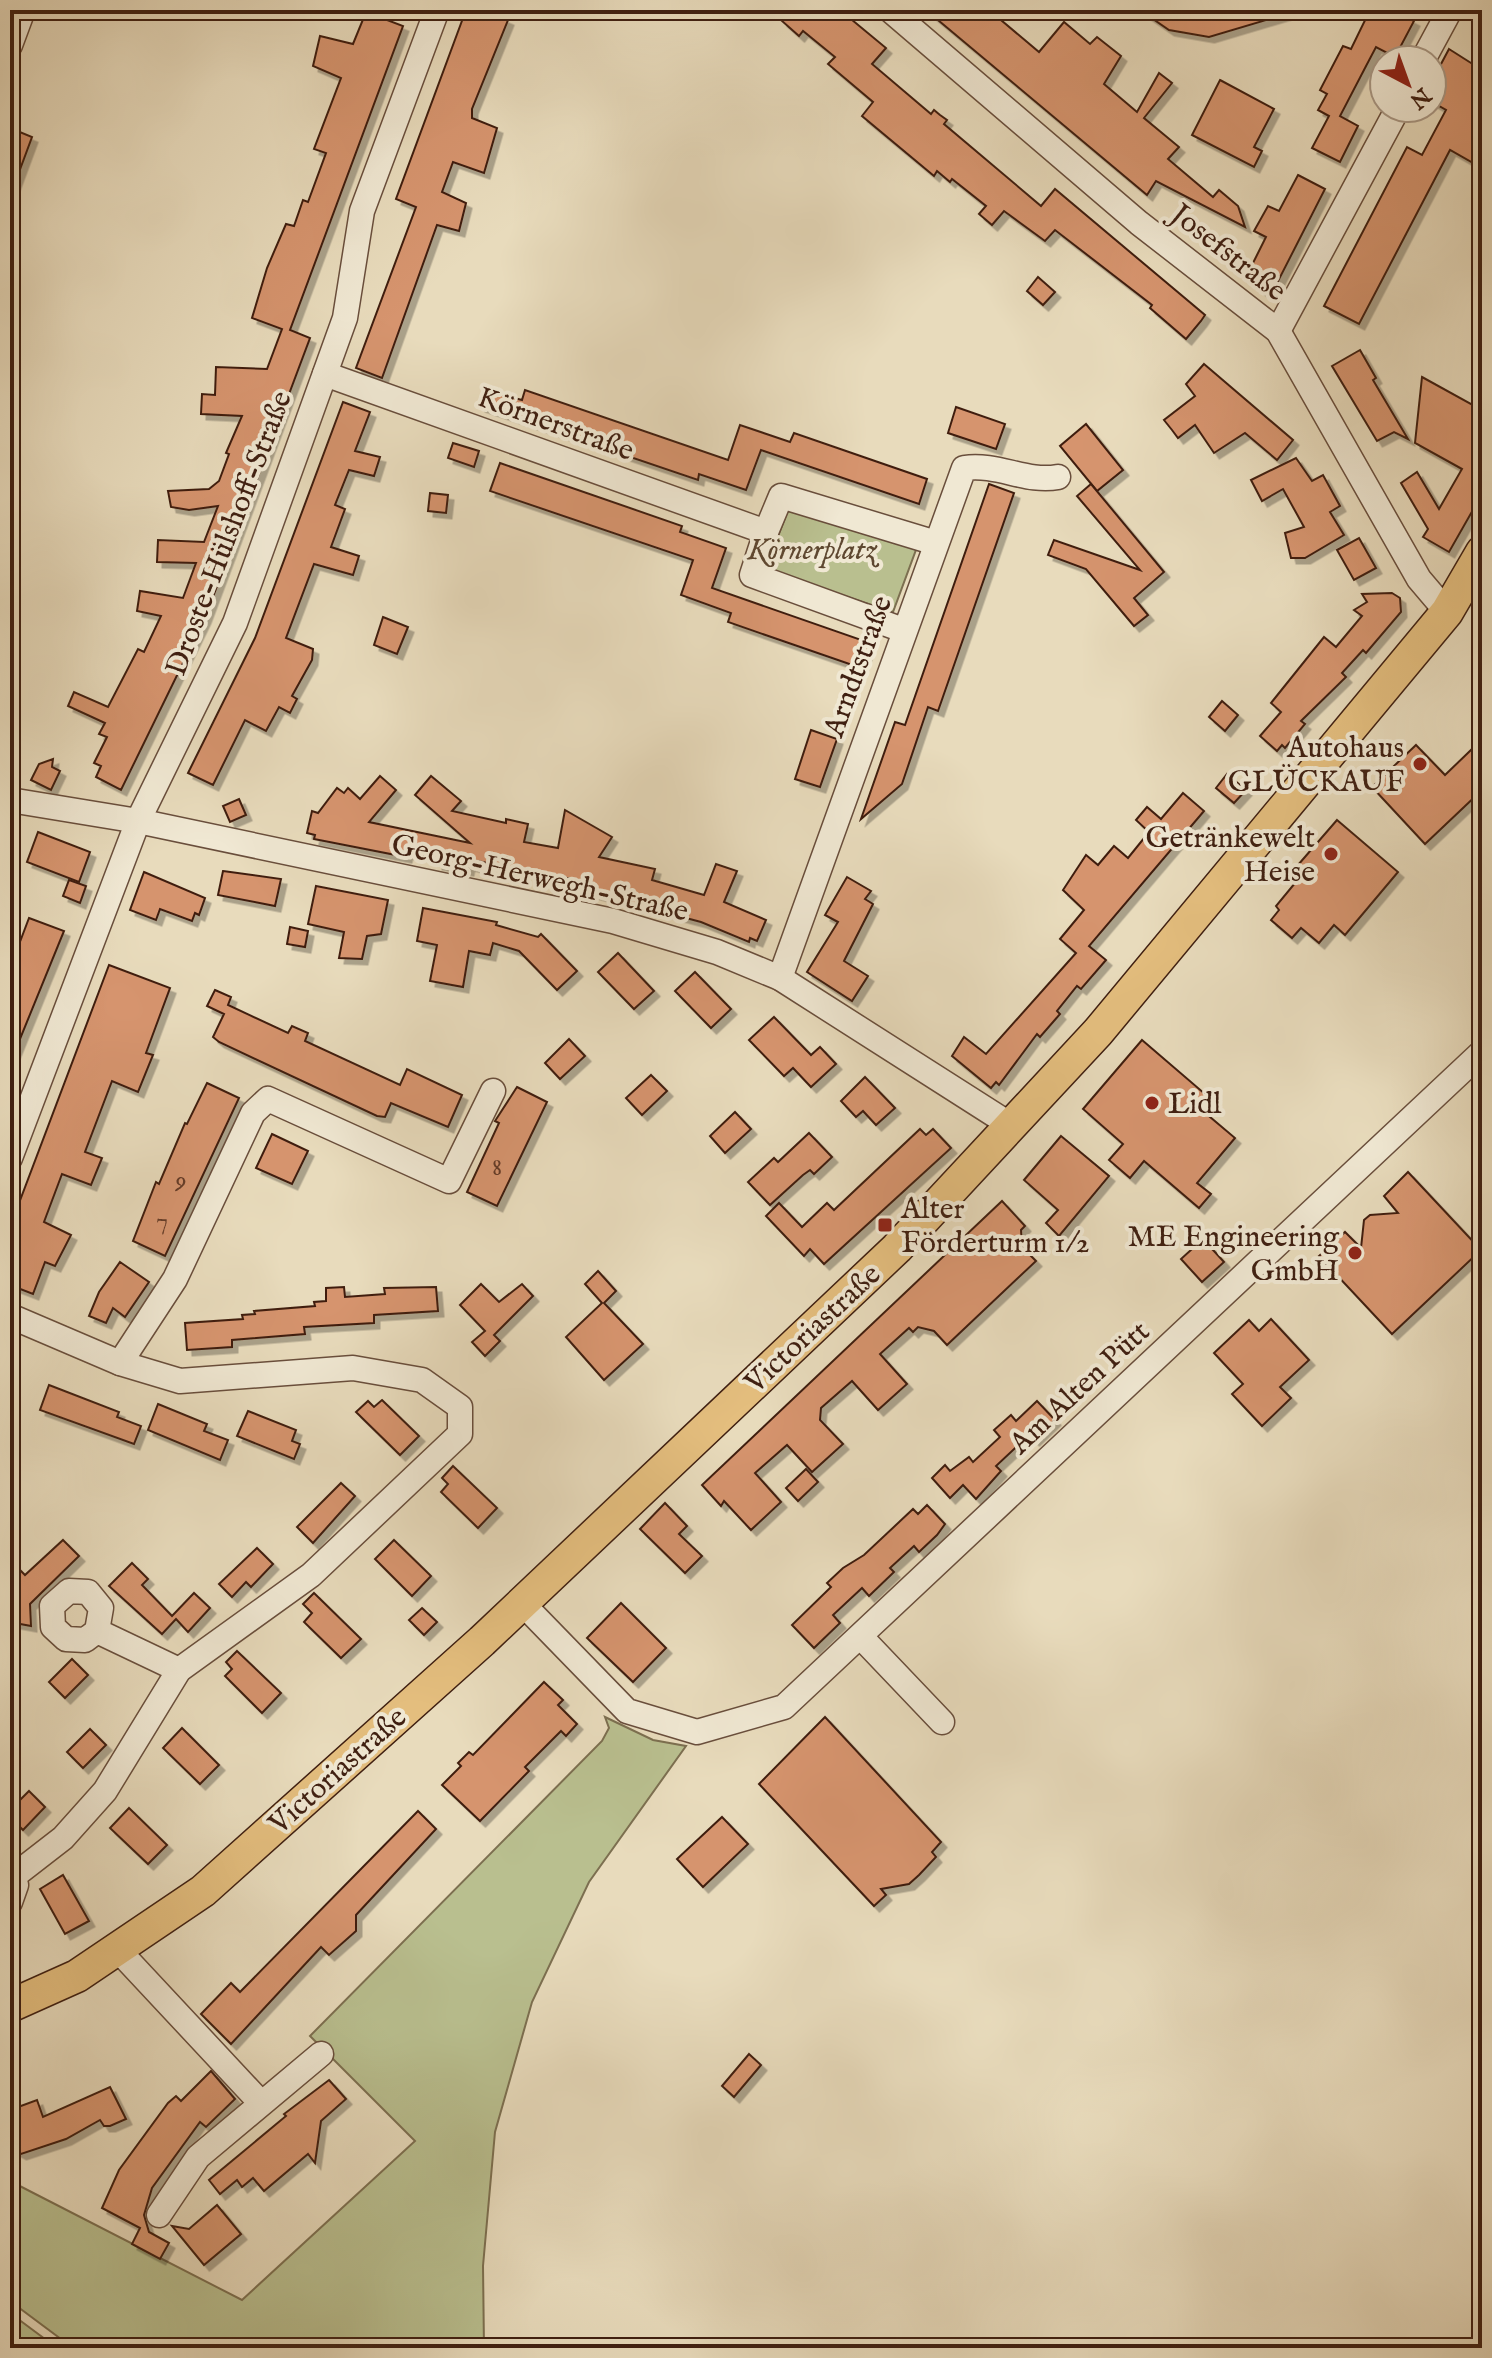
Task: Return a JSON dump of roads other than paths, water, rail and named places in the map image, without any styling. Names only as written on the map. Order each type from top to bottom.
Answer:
[{"type":"main road","name":"Victoriastraße","points":[[10,2006],[49,1991],[119,1951],[203,1891],[522,1603],[897,1248],[1098,1032],[1447,612],[1482,552]]},
{"type":"street","points":[[10,45],[23,10]]},
{"type":"street","name":"Droste-Hülshoff-Straße","points":[[10,1158],[138,821],[235,623],[345,318],[362,211],[437,10]]},
{"type":"street","name":"Josefstraße","points":[[890,10],[1139,223],[1278,331],[1419,579],[1447,612]]},
{"type":"street","points":[[1432,44],[1450,10]]},
{"type":"street","points":[[1278,331],[1389,124]]},
{"type":"street","name":"Körnerstraße","points":[[325,374],[766,532]]},
{"type":"street","name":"Arndtstraße","points":[[780,978],[903,630],[964,468],[987,465],[1040,480],[1058,477]]},
{"type":"street","points":[[903,630],[752,575],[766,532],[781,496],[936,543]]},
{"type":"street","name":"Georg-Herwegh-Straße","points":[[10,800],[138,821],[613,921],[717,952],[780,978],[1012,1126]]},
{"type":"street","name":"Am Alten Pütt","points":[[522,1603],[627,1711],[697,1732],[784,1707],[1482,1052]]},
{"type":"street","points":[[120,1363],[175,1279],[253,1113],[268,1099],[449,1181],[493,1091]]},
{"type":"street","points":[[10,1316],[120,1363],[180,1381],[353,1368],[422,1380],[460,1407],[460,1434],[311,1575],[179,1670],[105,1791],[63,1838],[12,1872],[16,1885],[10,1902]]},
{"type":"street","points":[[97,1631],[179,1670]]},
{"type":"street","points":[[861,1637],[942,1722]]},
{"type":"street","points":[[119,1951],[260,2102]]},
{"type":"street","points":[[159,2215],[198,2157],[321,2054]]},
{"type":"place","name":"Autohaus GLÜCKAUF","points":[[1420,764]]},
{"type":"place","name":"Getränkewelt Heise","points":[[1331,854]]},
{"type":"place","name":"Lidl","points":[[1152,1103]]},
{"type":"place","name":"Alter Förderturm 1/2","points":[[885,1225]]},
{"type":"place","name":"ME Engineering GmbH","points":[[1355,1253]]},
{"type":"park label","name":"Körnerplatz","points":[[812,549]]}]
